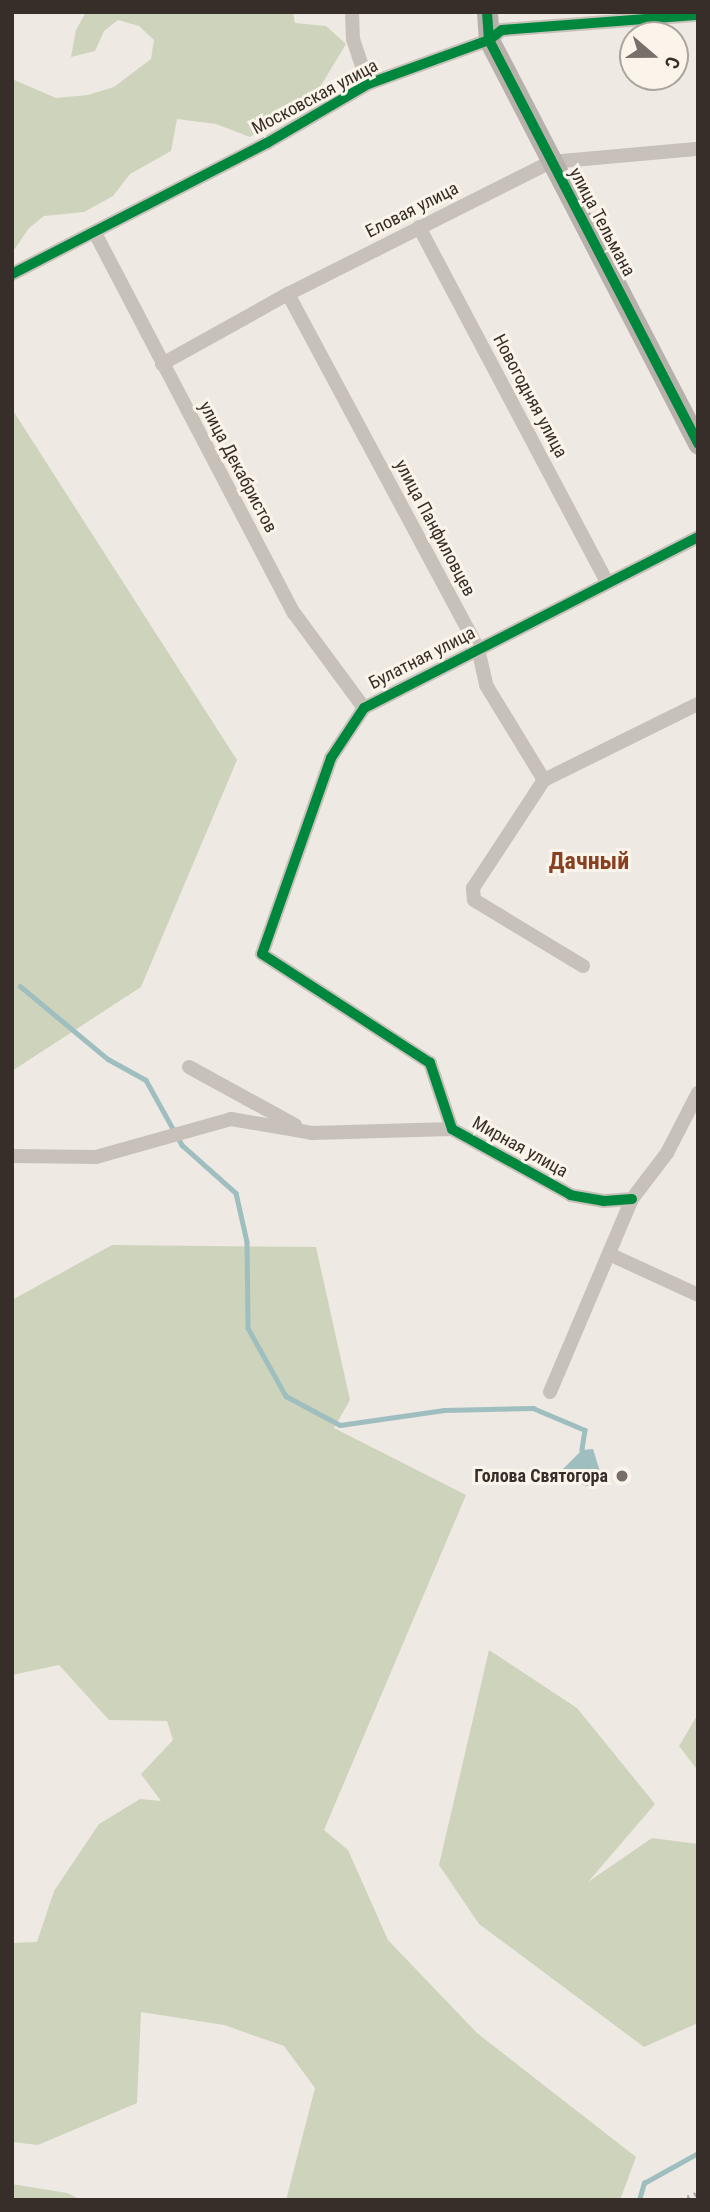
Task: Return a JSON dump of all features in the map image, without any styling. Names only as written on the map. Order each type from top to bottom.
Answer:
[{"type":"street","points":[[352,12],[353,40],[368,84]]},
{"type":"street","name":"улица Тельмана","points":[[487,12],[489,40],[698,444]]},
{"type":"street","name":"Московская улица","points":[[12,274],[95,233],[368,84],[489,40],[502,30],[698,15]]},
{"type":"street","name":"Еловая улица","points":[[162,364],[288,295],[551,162],[698,149]]},
{"type":"street","name":"Новогодняя улица","points":[[419,227],[607,582]]},
{"type":"street","name":"улица Декабристов","points":[[95,233],[294,612],[364,708]]},
{"type":"street","name":"улица Панфиловцев","points":[[288,295],[478,649],[486,685],[544,780]]},
{"type":"street","name":"Булатная улица","points":[[262,954],[331,758],[364,708],[698,537]]},
{"type":"street","points":[[583,966],[474,900],[473,888],[544,780],[698,704]]},
{"type":"street","name":"Мирная улица","points":[[262,954],[430,1063],[452,1129],[571,1195],[604,1201],[632,1199]]},
{"type":"street","points":[[189,1067],[312,1133]]},
{"type":"street","points":[[550,1392],[632,1199],[667,1153],[698,1093]]},
{"type":"street","points":[[12,1156],[96,1157],[231,1119],[312,1133],[452,1129]]},
{"type":"street","points":[[609,1254],[698,1295]]},
{"type":"green space","points":[[86,12],[293,12],[295,23],[326,26],[346,44],[317,92],[250,137],[216,124],[177,119],[171,151],[130,174],[113,196],[84,212],[44,216],[29,228],[12,253],[12,79],[56,98],[88,95],[114,87],[151,59],[154,40],[139,26],[118,20],[104,31],[95,51],[71,57],[76,30]]},
{"type":"green space","points":[[12,409],[237,760],[141,987],[12,1071]]},
{"type":"green space","points":[[112,1245],[316,1247],[350,1400],[334,1428],[466,1495],[324,1830],[348,1850],[388,1940],[477,2033],[636,2157],[620,2200],[286,2200],[315,2088],[284,2046],[224,2025],[141,2012],[137,2103],[38,2145],[12,2142],[12,1943],[37,1942],[54,1891],[99,1824],[140,1799],[161,1801],[141,1774],[173,1740],[167,1721],[109,1720],[59,1665],[12,1675],[12,1300]]},
{"type":"green space","points":[[489,1650],[577,1708],[655,1804],[588,1882],[652,1838],[698,1844],[698,2023],[644,2047],[479,1924],[439,1865]]},
{"type":"green space","points":[[698,1714],[698,1771],[679,1746]]},
{"type":"green space","points":[[12,2184],[67,2193],[81,2200],[12,2200]]},
{"type":"water","points":[[593,1449],[601,1475],[592,1487],[576,1483],[563,1469],[582,1450]]},
{"type":"waterway","points":[[20,986],[108,1059],[146,1080],[182,1145],[236,1193],[247,1242],[248,1328],[286,1396],[340,1425],[444,1410],[533,1408],[585,1430],[582,1450]]},
{"type":"waterway","points":[[639,2200],[644,2183],[698,2153]]},
{"type":"railway","points":[[681,2200],[698,2193]]},
{"type":"cycle path","points":[[487,12],[489,40],[698,444]]},
{"type":"cycle path","points":[[12,274],[267,143],[368,84],[489,40],[502,30],[698,15]]},
{"type":"cycle path","points":[[632,1199],[604,1201],[571,1195],[452,1129],[430,1063],[262,954],[331,758],[364,708],[698,537]]},
{"type":"place","name":"Голова Святогора","points":[[622,1476]]},
{"type":"district","name":"Дачный","points":[[589,862]]}]
